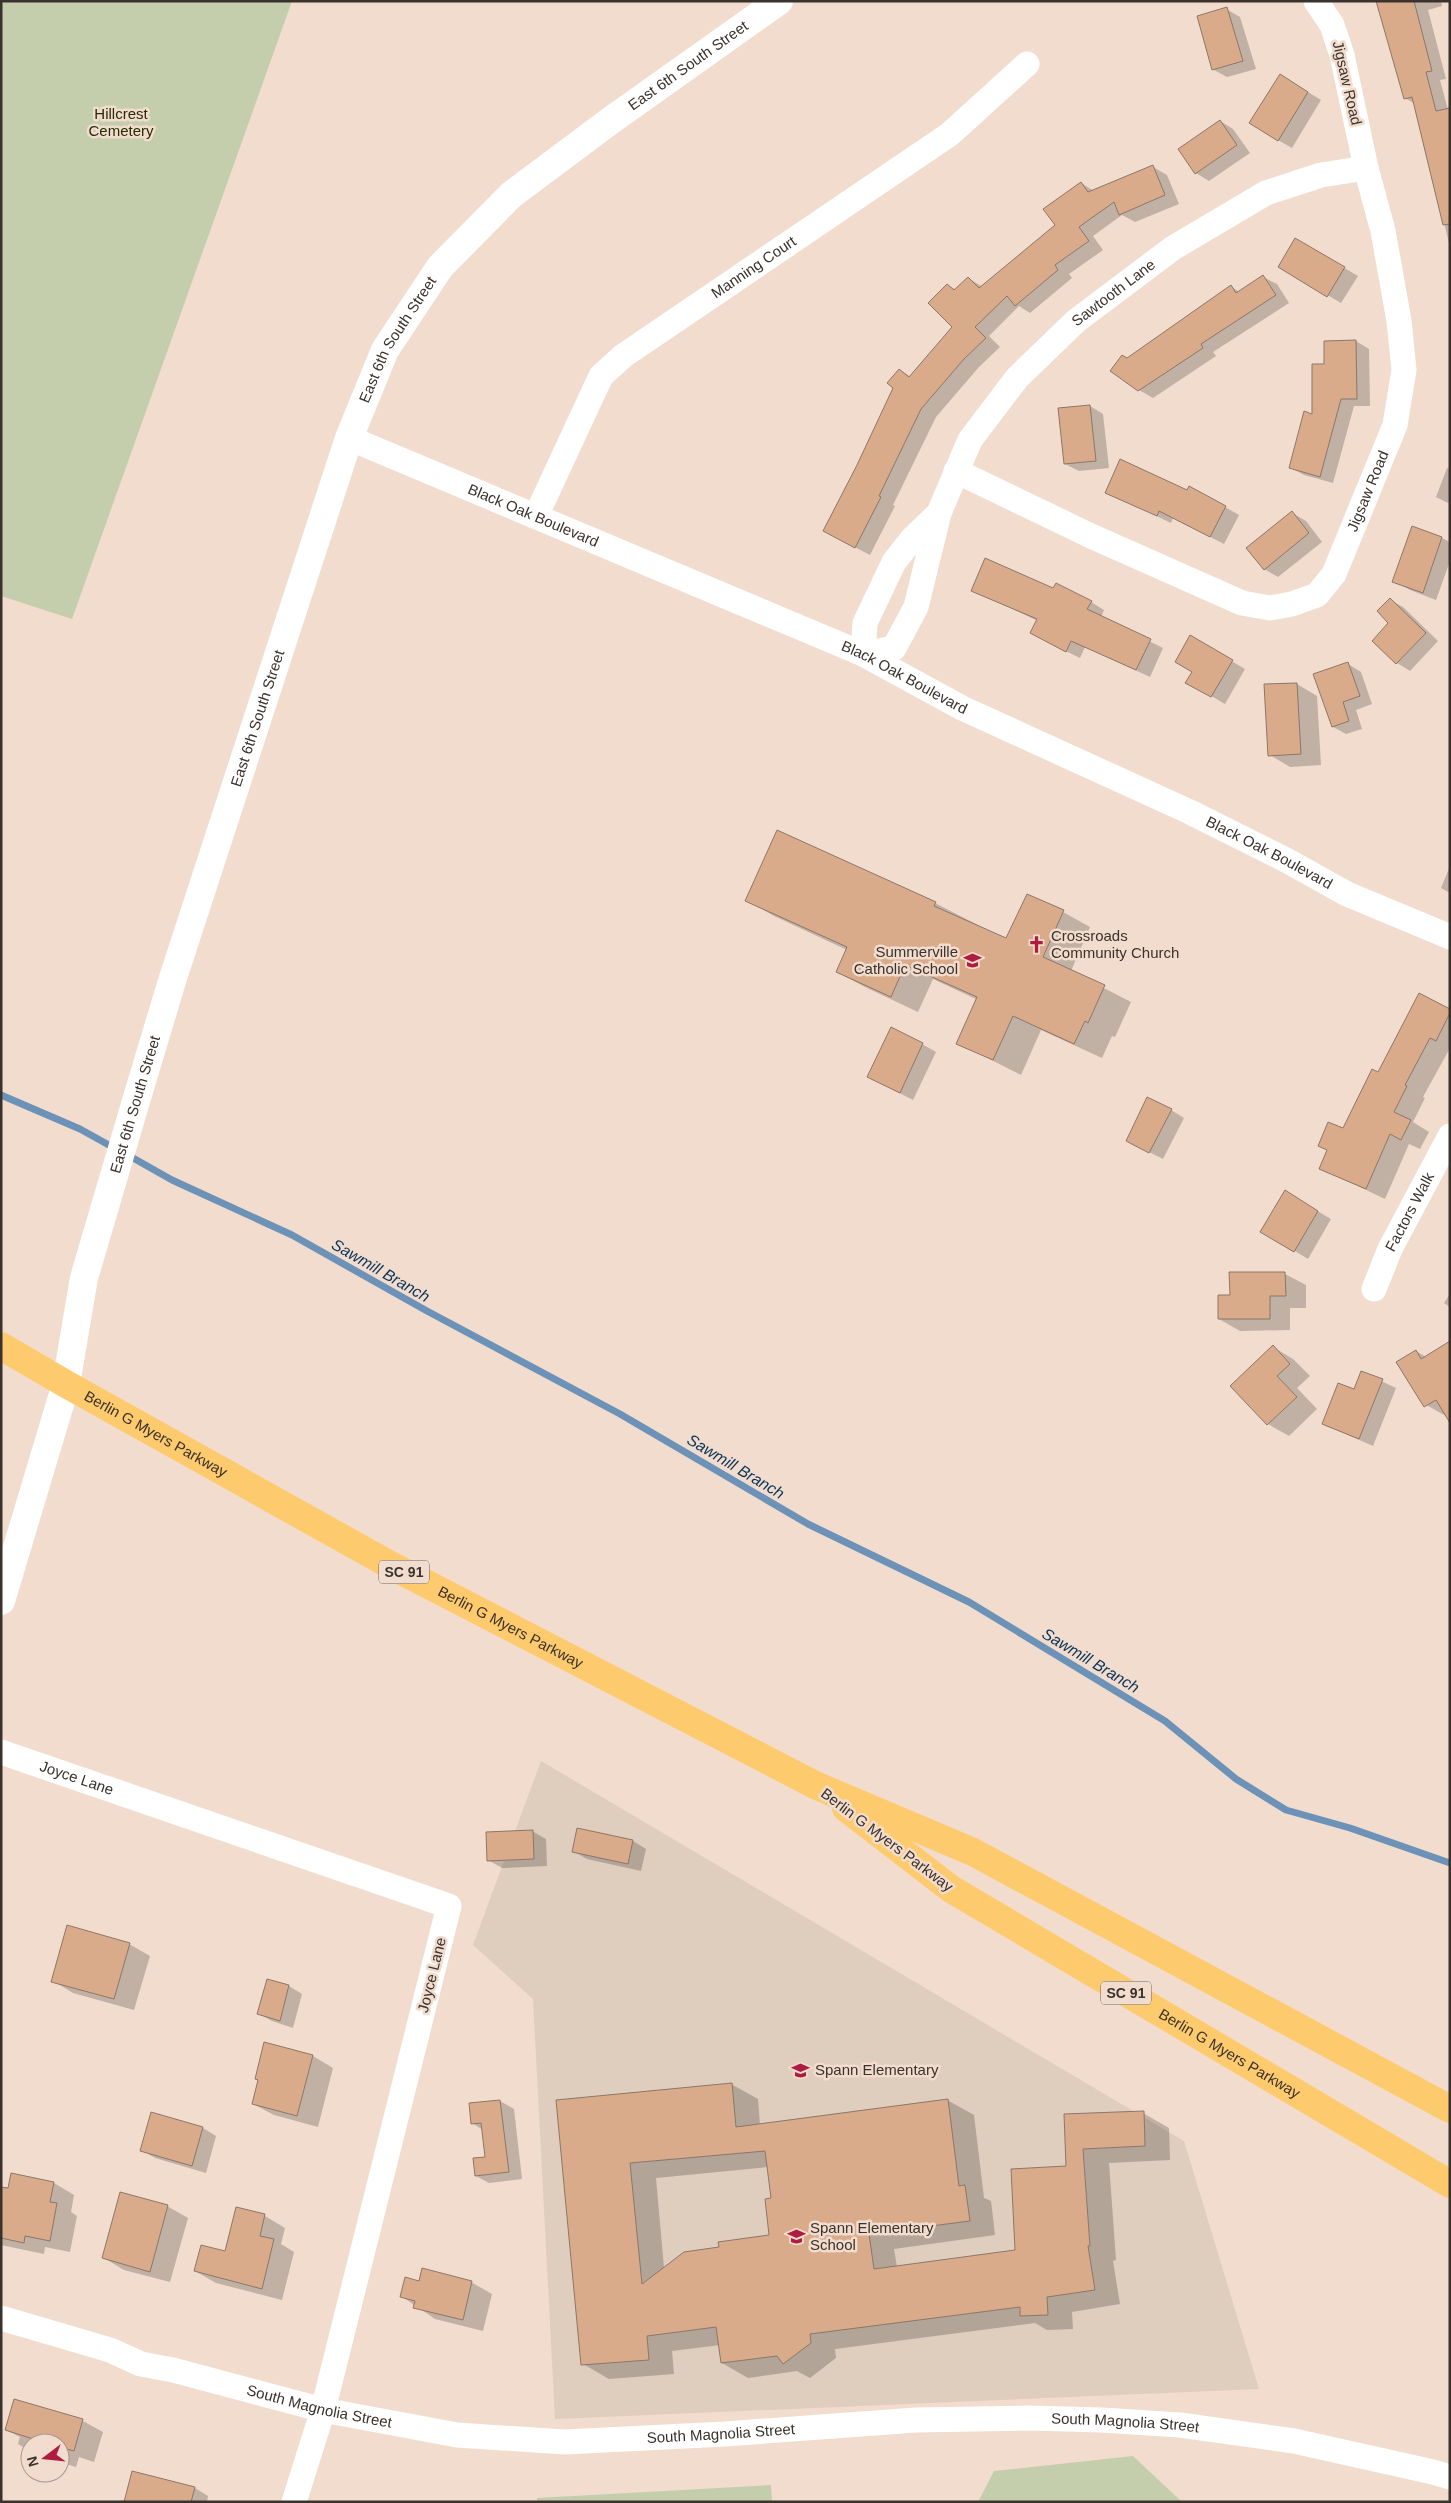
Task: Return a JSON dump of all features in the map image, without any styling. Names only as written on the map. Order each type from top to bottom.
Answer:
[{"type":"main road","name":"Berlin G Myers Parkway","points":[[1,1346],[392,1566],[815,1784],[973,1852],[1450,2109]]},
{"type":"main road","name":"Berlin G Myers Parkway","points":[[815,1784],[951,1889],[1450,2184]]},
{"type":"street","name":"East 6th South Street","points":[[1,1601],[66,1384],[84,1278],[175,971],[349,438],[384,350],[440,268],[511,195],[778,1]]},
{"type":"street","name":"Jigsaw Road","points":[[956,471],[1091,536],[1242,603],[1270,608],[1292,604],[1316,595],[1334,574],[1395,425],[1404,370],[1399,321],[1383,231],[1366,168],[1342,55],[1332,25],[1316,1]]},
{"type":"street","name":"Manning Court","points":[[536,516],[601,376],[623,356],[950,134],[1027,64]]},
{"type":"street","name":"Sawtooth Lane","points":[[938,513],[912,539],[894,562],[865,623],[863,654],[894,648],[916,608],[938,513],[970,440],[1017,378],[1076,321],[1174,248],[1266,193],[1321,175],[1366,168]]},
{"type":"street","name":"Black Oak Boulevard","points":[[349,438],[863,654],[962,708],[1190,812],[1286,860],[1347,894],[1450,937]]},
{"type":"street","name":"Factors Walk","points":[[1374,1289],[1390,1248],[1450,1136]]},
{"type":"street","name":"Joyce Lane","points":[[1,1752],[449,1906],[323,2410],[294,2502]]},
{"type":"street","name":"South Magnolia Street","points":[[1,2318],[110,2350],[141,2364],[173,2370],[323,2410],[457,2435],[565,2442],[725,2434],[916,2420],[1029,2418],[1102,2420],[1180,2425],[1294,2441],[1433,2472],[1450,2478]]},
{"type":"shaded area","name":"Spann Elementary","points":[[541,1761],[1184,2141],[1259,2389],[555,2419],[533,1999],[473,1945]]},
{"type":"green space","name":"Hillcrest Cemetery","points":[[1,1],[292,1],[72,619],[1,596]]},
{"type":"green space","points":[[1133,2456],[1182,2502],[978,2502],[994,2471]]},
{"type":"green space","points":[[771,2485],[772,2502],[537,2502],[537,2498]]},
{"type":"building","points":[[1376,1],[1414,1],[1432,71],[1426,72],[1436,111],[1450,108],[1450,224],[1443,225],[1412,97],[1404,99]]},
{"type":"building","points":[[1227,7],[1243,61],[1212,70],[1197,16]]},
{"type":"building","points":[[1280,74],[1308,92],[1278,141],[1249,123]]},
{"type":"building","points":[[1220,120],[1237,145],[1195,174],[1178,149]]},
{"type":"building","points":[[1153,165],[1165,195],[1119,215],[1114,202],[1079,227],[1089,241],[1055,265],[1058,270],[1015,306],[1007,296],[975,327],[986,338],[964,359],[921,409],[879,496],[881,497],[855,548],[823,531],[857,465],[893,388],[887,383],[899,369],[909,377],[952,327],[928,303],[947,284],[954,290],[968,277],[979,288],[1055,225],[1043,209],[1081,182],[1088,192]]},
{"type":"building","points":[[1295,238],[1345,267],[1327,297],[1278,267]]},
{"type":"building","points":[[1263,275],[1276,295],[1201,344],[1203,348],[1138,391],[1110,371],[1122,355],[1127,358],[1231,285],[1236,293]]},
{"type":"building","points":[[1356,340],[1357,399],[1341,399],[1320,477],[1289,468],[1304,411],[1312,414],[1312,364],[1324,364],[1324,341]]},
{"type":"building","points":[[1090,405],[1096,461],[1064,464],[1058,408]]},
{"type":"building","points":[[1120,459],[1187,490],[1189,486],[1226,506],[1210,537],[1159,511],[1157,516],[1105,493]]},
{"type":"building","points":[[1292,511],[1309,533],[1264,570],[1246,548]]},
{"type":"building","points":[[1412,526],[1442,537],[1423,593],[1392,582]]},
{"type":"building","points":[[985,558],[1053,588],[1056,583],[1092,601],[1087,609],[1151,639],[1136,670],[1071,641],[1066,652],[1030,633],[1037,619],[971,591]]},
{"type":"building","points":[[1390,598],[1426,633],[1396,664],[1372,641],[1388,623],[1377,611]]},
{"type":"building","points":[[1190,635],[1233,660],[1211,697],[1185,683],[1192,672],[1175,662]]},
{"type":"building","points":[[1348,662],[1360,696],[1343,702],[1349,721],[1332,727],[1313,674]]},
{"type":"building","points":[[1297,683],[1301,754],[1268,756],[1264,684]]},
{"type":"building","points":[[777,830],[936,902],[934,906],[1006,938],[1027,894],[1064,910],[1043,957],[1105,985],[1088,1023],[1085,1021],[1074,1044],[1013,1016],[993,1060],[956,1044],[977,997],[905,965],[891,997],[836,972],[847,947],[745,901]]},
{"type":"building","points":[[1419,993],[1450,1009],[1450,1013],[1436,1041],[1430,1038],[1405,1085],[1407,1086],[1394,1112],[1411,1120],[1401,1140],[1390,1134],[1366,1189],[1319,1169],[1327,1150],[1318,1146],[1328,1122],[1343,1128],[1372,1069],[1378,1072]]},
{"type":"building","points":[[891,1027],[923,1043],[900,1093],[867,1077]]},
{"type":"building","points":[[1147,1097],[1172,1109],[1149,1153],[1126,1141]]},
{"type":"building","points":[[1285,1190],[1318,1211],[1294,1252],[1260,1232]]},
{"type":"building","points":[[1229,1272],[1285,1272],[1286,1296],[1270,1296],[1270,1319],[1218,1319],[1218,1295],[1230,1295]]},
{"type":"building","points":[[1450,1341],[1450,1423],[1436,1400],[1424,1407],[1396,1362],[1416,1350],[1421,1359]]},
{"type":"building","points":[[1273,1345],[1290,1364],[1277,1376],[1297,1397],[1267,1425],[1230,1386]]},
{"type":"building","points":[[1361,1371],[1383,1379],[1359,1439],[1322,1424],[1338,1383],[1354,1389]]},
{"type":"building","points":[[577,1828],[633,1840],[628,1864],[572,1852]]},
{"type":"building","points":[[533,1830],[534,1859],[487,1861],[486,1832]]},
{"type":"building","points":[[67,1925],[130,1943],[114,1999],[51,1982]]},
{"type":"building","points":[[267,1979],[289,1985],[280,2021],[257,2014]]},
{"type":"building","points":[[264,2042],[313,2055],[297,2116],[252,2104],[258,2080],[255,2079]]},
{"type":"building","points":[[732,2083],[736,2127],[948,2099],[959,2186],[965,2185],[970,2221],[869,2234],[874,2269],[1015,2250],[1011,2169],[1066,2166],[1064,2114],[1144,2111],[1145,2146],[1083,2149],[1090,2246],[1088,2246],[1095,2290],[1047,2297],[1048,2315],[1020,2316],[1020,2307],[810,2334],[811,2343],[783,2364],[777,2356],[721,2363],[716,2327],[647,2336],[649,2360],[581,2365],[556,2100]],"holes":[[[765,2151],[771,2198],[765,2199],[769,2235],[718,2242],[719,2247],[684,2252],[642,2284],[630,2163]]]},
{"type":"building","points":[[500,2100],[509,2172],[475,2176],[473,2158],[485,2157],[481,2123],[471,2124],[469,2103]]},
{"type":"building","points":[[151,2112],[203,2127],[192,2166],[140,2151]]},
{"type":"building","points":[[11,2173],[54,2182],[50,2202],[57,2203],[50,2241],[25,2236],[24,2243],[1,2238],[1,2187],[8,2188]]},
{"type":"building","points":[[120,2192],[168,2205],[150,2272],[102,2258]]},
{"type":"building","points":[[236,2207],[265,2214],[260,2236],[274,2239],[262,2289],[194,2271],[201,2245],[225,2251]]},
{"type":"building","points":[[422,2268],[472,2281],[463,2320],[413,2308],[415,2301],[400,2297],[405,2277],[419,2281]]},
{"type":"building","points":[[14,2399],[83,2419],[74,2451],[70,2450],[70,2433],[20,2433],[20,2435],[5,2430]]},
{"type":"building","points":[[132,2471],[195,2487],[191,2502],[124,2502]]},
{"type":"waterway","name":"Sawmill Branch","points":[[1,1095],[80,1129],[116,1149]]},
{"type":"waterway","name":"Sawmill Branch","points":[[126,1154],[172,1180],[292,1235],[427,1311],[620,1414],[808,1524],[969,1602],[1165,1721],[1236,1779],[1286,1810],[1350,1828],[1450,1863]]},
{"type":"place","name":"Crossroads Community Church","points":[[1037,945]]},
{"type":"place","name":"Summerville Catholic School","points":[[972,961]]},
{"type":"place","name":"Spann Elementary","points":[[801,2070]]},
{"type":"place","name":"Spann Elementary School","points":[[796,2237]]}]
